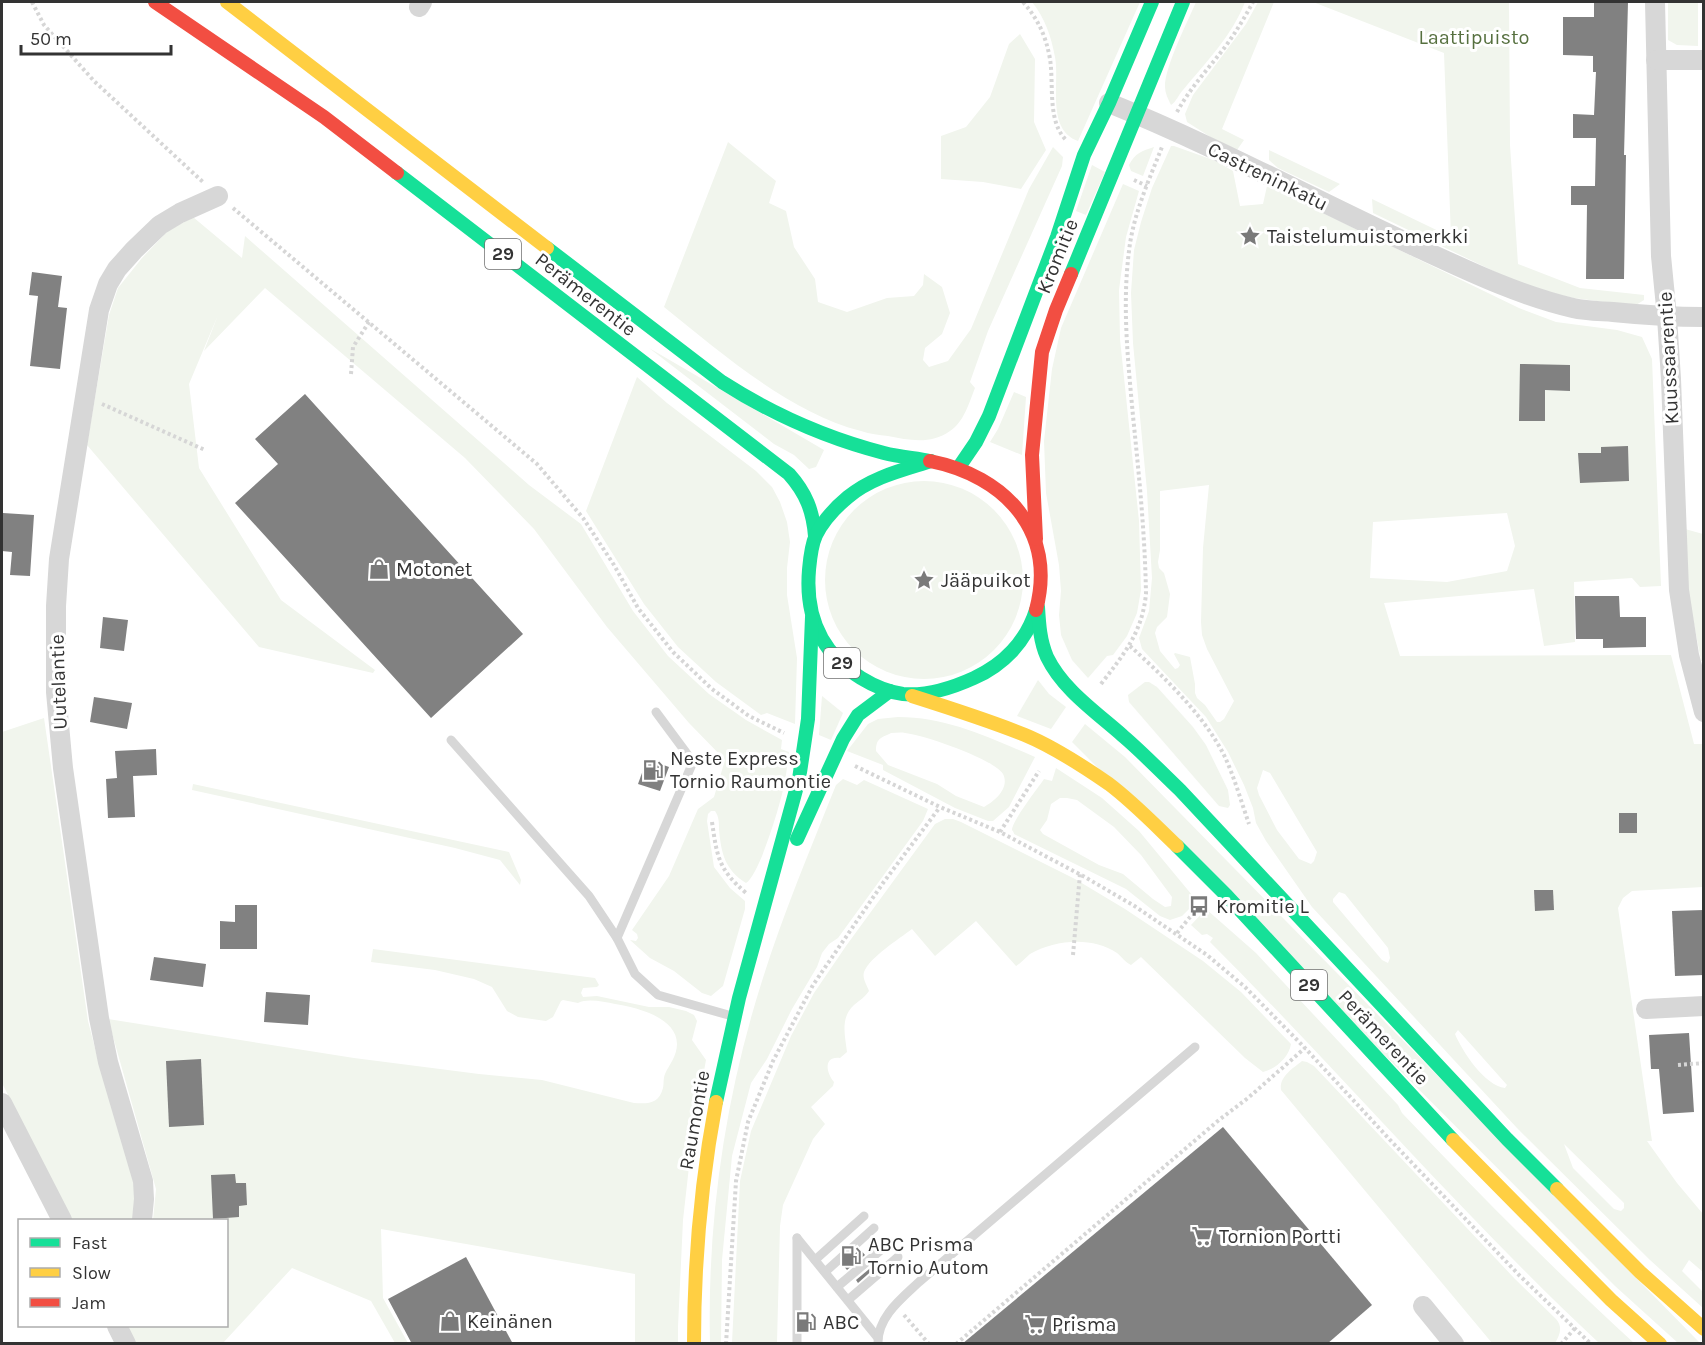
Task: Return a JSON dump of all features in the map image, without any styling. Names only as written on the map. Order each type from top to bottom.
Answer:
[{"type":"main road","name":"Perämerentie","points":[[155,2],[324,117],[789,474],[801,486],[809,502],[814,517],[815,536]]},
{"type":"main road","name":"Perämerentie","points":[[227,2],[744,397],[793,421],[843,441],[890,454],[931,461]]},
{"type":"main road","name":"Kromitie","points":[[959,467],[976,442],[989,416],[1058,237],[1084,155],[1152,2]]},
{"type":"main road","name":"Kromitie","points":[[1036,539],[1032,455],[1042,352],[1056,310],[1183,2]]},
{"type":"main road","name":"29","points":[[931,461],[959,467],[983,479],[1003,494],[1022,516],[1036,539],[1041,574],[1038,607],[1023,640],[1004,660],[983,675],[957,686],[910,696],[872,685],[840,662],[827,645],[812,617],[808,589],[809,564],[815,536],[849,496],[870,483],[895,472],[931,461]]},
{"type":"main road","name":"Perämerentie","points":[[1038,607],[1040,634],[1046,655],[1072,691],[1180,790],[1507,1139],[1640,1272],[1704,1329]]},
{"type":"main road","name":"Raumontie","points":[[693,1344],[701,1196],[717,1090],[799,779],[808,722],[812,617]]},
{"type":"main road","name":"Raumontie","points":[[765,908],[843,739],[858,715],[890,691]]},
{"type":"main road","name":"Perämerentie","points":[[910,696],[1028,736],[1069,758],[1110,785],[1227,896],[1478,1167],[1611,1300],[1660,1344]]},
{"type":"street","name":"Kuussaarentie","points":[[1655,2],[1661,256],[1667,317],[1679,590],[1689,655],[1704,712]]},
{"type":"street","points":[[1656,60],[1704,60]]},
{"type":"street","name":"Castreninkatu","points":[[1109,103],[1231,157],[1448,262],[1541,299],[1575,308],[1667,317],[1704,317]]},
{"type":"street","name":"Uutelantie","points":[[142,1219],[143,1181],[108,1062],[99,1018],[63,768],[56,692],[56,606],[59,559],[99,310],[108,284],[117,269],[160,225],[218,196]]},
{"type":"street","points":[[1646,1009],[1704,1006]]},
{"type":"street","points":[[2,1103],[61,1219]]},
{"type":"street","points":[[1423,1306],[1454,1344]]},
{"type":"street","points":[[118,1327],[126,1344]]},
{"type":"lane","points":[[617,938],[693,762],[656,712]]},
{"type":"lane","points":[[451,740],[589,896],[617,938],[635,974],[658,995],[735,1016]]},
{"type":"lane","points":[[878,1341],[881,1325],[888,1314],[919,1282],[1195,1047]]},
{"type":"lane","points":[[815,1260],[864,1216]]},
{"type":"lane","points":[[825,1272],[874,1228]]},
{"type":"lane","points":[[797,1344],[797,1238],[878,1341]]},
{"type":"lane","points":[[837,1287],[888,1244]]},
{"type":"lane","points":[[848,1300],[898,1257]]},
{"type":"path","points":[[32,2],[44,25],[94,81],[218,196],[537,464],[583,519],[638,608],[673,652],[712,689],[749,716],[793,737]]},
{"type":"path","points":[[1023,2],[1035,15],[1046,38],[1053,111],[1059,130],[1062,136],[1084,155]]},
{"type":"path","points":[[1097,689],[1130,646],[1145,609],[1141,493],[1126,344],[1129,250],[1135,218],[1179,109],[1190,91],[1227,45],[1253,2]]},
{"type":"path","points":[[1114,171],[1147,186]]},
{"type":"path","points":[[351,374],[353,347],[369,322]]},
{"type":"path","points":[[85,396],[205,450]]},
{"type":"path","points":[[1130,646],[1202,720],[1224,754],[1250,828]]},
{"type":"path","points":[[845,761],[940,807],[1000,832],[1080,874],[1133,904],[1207,954],[1245,987],[1519,1275],[1591,1344]]},
{"type":"path","points":[[1000,832],[1044,763]]},
{"type":"path","points":[[726,1344],[736,1181],[748,1122],[773,1061],[813,985],[883,883],[940,807]]},
{"type":"path","points":[[712,822],[719,862],[731,880],[765,908]]},
{"type":"path","points":[[1073,955],[1080,874]]},
{"type":"path","points":[[1177,933],[1199,906]]},
{"type":"path","points":[[956,1344],[1305,1048]]},
{"type":"path","points":[[1678,1065],[1704,1063]]},
{"type":"path","points":[[896,1305],[929,1344]]},
{"type":"path","points":[[1561,1344],[1575,1328]]},
{"type":"green space","points":[[1032,2],[1140,2],[1078,141],[1068,135],[1058,116],[1055,57],[1044,21]]},
{"type":"green space","points":[[1196,2],[1245,2],[1226,37],[1171,105],[1165,87],[1168,68]]},
{"type":"green space","points":[[1258,2],[1274,2],[1222,129],[1244,140],[1237,150],[1187,122],[1185,114],[1193,95],[1246,24]]},
{"type":"green space","name":"Laattipuisto","points":[[1313,2],[1509,2],[1510,145],[1518,264],[1580,288],[1644,295],[1644,300],[1636,305],[1627,305],[1574,298],[1543,291],[1510,279],[1373,213],[1372,199],[1451,237],[1444,53]]},
{"type":"green space","points":[[1668,2],[1698,2],[1698,46],[1677,45],[1668,40]]},
{"type":"green space","points":[[1020,34],[1035,59],[1034,122],[1046,150],[1021,189],[983,182],[941,179],[941,136],[966,127],[990,97],[1009,44]]},
{"type":"green space","points":[[728,142],[776,181],[769,203],[786,211],[794,247],[815,279],[818,302],[847,312],[887,298],[914,296],[923,285],[924,274],[942,287],[950,313],[942,334],[925,348],[923,360],[929,367],[948,361],[971,329],[1029,189],[1053,147],[1063,157],[1062,166],[988,331],[970,382],[975,388],[968,406],[959,423],[950,431],[927,440],[912,440],[868,433],[834,422],[782,396],[708,343],[664,307]]},
{"type":"green space","points":[[1171,146],[1174,146],[1216,161],[1233,171],[1240,206],[1263,204],[1267,186],[1519,308],[1556,322],[1617,330],[1642,337],[1652,359],[1661,586],[1640,587],[1632,578],[1574,582],[1575,642],[1544,646],[1534,589],[1384,603],[1400,656],[1671,655],[1694,744],[1703,744],[1703,887],[1632,891],[1623,898],[1618,908],[1652,1141],[1647,1141],[1703,1214],[1703,1272],[1689,1260],[1682,1271],[1703,1292],[1703,1308],[1650,1260],[1517,1128],[1312,907],[1266,841],[1256,823],[1244,785],[1228,752],[1206,717],[1142,649],[1139,638],[1149,611],[1152,578],[1131,293],[1134,250],[1152,188]],"holes":[[[1209,485],[1203,548],[1202,635],[1234,701],[1220,722],[1217,722],[1197,698],[1190,657],[1175,653],[1180,665],[1175,669],[1160,651],[1155,633],[1157,627],[1167,617],[1170,594],[1164,573],[1159,568],[1160,491]],[[1507,513],[1515,546],[1507,571],[1447,582],[1370,578],[1373,522]],[[1263,770],[1270,773],[1317,852],[1311,864],[1299,859],[1277,830],[1257,788]],[[1339,892],[1345,894],[1388,948],[1390,958],[1388,963],[1382,960],[1333,902]],[[1458,1030],[1507,1085],[1505,1088],[1497,1086],[1482,1075],[1455,1034]],[[1564,1144],[1624,1203],[1621,1211],[1614,1209],[1573,1168]]]},
{"type":"green space","points":[[1154,147],[1143,176],[1131,171],[1129,165],[1136,155]]},
{"type":"green space","points":[[1269,150],[1340,184],[1329,192],[1278,168],[1269,160]]},
{"type":"green space","points":[[1092,165],[1105,172],[1086,215],[1076,211]]},
{"type":"green space","points":[[1123,184],[1139,191],[1126,237],[1119,290],[1120,339],[1139,521],[1141,590],[1137,613],[1127,636],[1113,655],[1107,656],[1088,678],[1072,660],[1061,635],[1059,565],[1046,493],[1044,441],[1052,369],[1061,328]]},
{"type":"green space","points":[[193,217],[242,258],[245,236],[529,485],[581,524],[633,611],[668,656],[709,694],[746,720],[782,740],[781,749],[789,752],[783,789],[762,856],[757,868],[746,883],[733,872],[725,860],[715,811],[708,814],[714,867],[730,888],[745,901],[745,909],[723,986],[711,996],[702,993],[674,971],[650,958],[630,940],[636,941],[638,938],[632,930],[669,876],[698,809],[714,797],[725,760],[689,723],[607,627],[534,529],[465,458],[265,288],[204,351],[218,315],[189,384],[199,468],[281,600],[375,670],[373,673],[259,647],[87,445],[109,315],[118,288],[168,231]]},
{"type":"green space","points":[[649,348],[824,450],[816,467],[809,469],[794,455],[774,444]]},
{"type":"green space","points":[[637,377],[667,403],[756,471],[772,487],[780,502],[787,522],[790,542],[787,595],[797,658],[795,724],[767,713],[761,715],[716,682],[678,647],[644,604],[586,511]]},
{"type":"green space","points":[[1014,392],[1026,397],[1022,455],[990,442]]},
{"type":"green space","points":[[924,481],[953,485],[971,493],[994,510],[1011,533],[1019,551],[1023,580],[1019,609],[1011,627],[994,650],[971,667],[953,675],[924,679],[895,675],[877,667],[854,650],[837,627],[829,609],[825,580],[829,551],[837,533],[854,510],[877,493],[895,485]]},
{"type":"green space","points":[[1685,529],[1703,534],[1703,661],[1701,661],[1688,592]]},
{"type":"green space","points":[[1038,680],[1049,694],[1066,707],[1051,729],[1017,716]]},
{"type":"green space","points":[[1145,682],[1157,687],[1206,745],[1228,790],[1230,805],[1228,808],[1219,806],[1129,702],[1128,695]]},
{"type":"green space","points":[[822,696],[843,713],[831,740],[819,735]]},
{"type":"green space","points":[[44,718],[88,1021],[99,1064],[136,1181],[135,1219],[70,1219],[2,1083],[2,732]]},
{"type":"green space","points":[[916,718],[951,725],[985,736],[1035,757],[1009,807],[993,821],[988,821],[955,808],[883,770],[883,765],[847,751],[868,724],[878,719]],"holes":[[[891,733],[927,738],[973,755],[997,768],[1003,774],[1005,779],[1003,789],[997,798],[984,807],[956,796],[937,784],[888,765],[876,751],[876,747],[880,739]]]},
{"type":"green space","points":[[1085,724],[1125,757],[1700,1343],[1678,1343],[1615,1286],[1072,742]]},
{"type":"green space","points":[[1056,768],[1102,798],[1139,831],[1192,895],[1192,906],[1182,916],[1170,920],[1160,916],[1126,889],[1014,834],[1013,826],[1031,797],[1044,779],[1052,781]],"holes":[[[1060,798],[1077,800],[1114,827],[1141,855],[1172,897],[1171,906],[1165,907],[1123,874],[1099,865],[1043,834],[1040,830],[1047,820],[1051,804]]]},
{"type":"green space","points":[[843,779],[857,785],[864,780],[928,809],[923,821],[838,938],[822,953],[817,967],[792,1009],[767,1059],[751,1083],[732,1156],[722,1260],[721,1343],[710,1344],[715,1206],[728,1114],[738,1069],[762,981],[779,931],[836,785]]},
{"type":"green space","points":[[193,784],[509,852],[521,880],[520,885],[500,860],[192,790]]},
{"type":"green space","points":[[945,819],[961,822],[1075,879],[1203,961],[1241,992],[1291,1044],[1290,1049],[1281,1062],[1263,1072],[1245,1058],[1141,957],[1131,965],[1107,948],[1085,942],[1074,942],[1040,949],[1016,966],[976,921],[935,956],[912,929],[867,966],[864,977],[869,991],[850,1010],[845,1021],[847,1052],[840,1058],[829,1062],[828,1070],[834,1082],[833,1086],[811,1107],[825,1124],[813,1139],[783,1205],[780,1226],[777,1343],[732,1343],[740,1181],[751,1131],[791,1036],[814,993],[935,824]]},
{"type":"green space","points":[[1206,909],[1256,953],[1398,1105],[1402,1113],[1487,1201],[1634,1343],[1599,1343],[1499,1245],[1210,942],[1213,938],[1207,934],[1202,935],[1191,925]]},
{"type":"green space","points":[[373,949],[595,978],[599,985],[583,988],[581,993],[583,997],[597,996],[649,1007],[669,1007],[694,1015],[697,1021],[692,1040],[706,1060],[693,1131],[683,1220],[678,1343],[635,1343],[635,1274],[381,1229],[383,1298],[408,1343],[395,1343],[371,1301],[292,1268],[223,1343],[135,1343],[127,1327],[228,1327],[228,1219],[153,1219],[156,1189],[108,1019],[354,1058],[542,1080],[634,1103],[652,1102],[661,1093],[664,1076],[677,1044],[670,1027],[654,1015],[601,1001],[578,1003],[563,1000],[553,1017],[546,1021],[518,1017],[507,1011],[492,987],[474,979],[435,970],[371,962]]},
{"type":"green space","points":[[1302,1061],[1314,1066],[1515,1279],[1556,1319],[1560,1325],[1560,1331],[1555,1343],[1492,1343],[1281,1090],[1284,1077]]},
{"type":"building","points":[[1594,2],[1628,2],[1624,279],[1586,279],[1587,205],[1571,205],[1571,186],[1595,186],[1596,138],[1573,138],[1573,114],[1594,115],[1596,72],[1593,72],[1593,56],[1563,55],[1563,17],[1594,17]]},
{"type":"building","points":[[32,272],[62,276],[58,307],[67,308],[60,369],[30,366],[38,296],[29,295]]},
{"type":"building","points":[[1520,364],[1570,365],[1570,391],[1545,390],[1545,421],[1519,421]]},
{"type":"building","name":"Motonet","points":[[305,394],[523,634],[431,718],[235,503],[278,464],[255,439]]},
{"type":"building","points":[[1628,446],[1629,481],[1580,483],[1578,453],[1601,453],[1601,447]]},
{"type":"building","points":[[3,513],[34,515],[30,576],[10,575],[12,552],[2,551]]},
{"type":"building","points":[[1575,596],[1619,596],[1620,617],[1646,617],[1646,647],[1603,648],[1603,639],[1576,639]]},
{"type":"building","points":[[103,617],[128,620],[124,651],[100,648]]},
{"type":"building","points":[[94,697],[132,703],[127,729],[90,722]]},
{"type":"building","points":[[156,749],[157,775],[133,776],[135,817],[108,818],[106,779],[117,778],[115,751]]},
{"type":"building","points":[[647,759],[669,767],[660,791],[638,784]]},
{"type":"building","points":[[1619,813],[1637,813],[1637,833],[1619,833]]},
{"type":"building","points":[[1534,890],[1553,890],[1554,910],[1535,911]]},
{"type":"building","points":[[235,905],[257,905],[257,949],[220,949],[220,921],[235,922]]},
{"type":"building","points":[[1704,910],[1704,975],[1675,976],[1672,911]]},
{"type":"building","points":[[154,957],[206,964],[203,987],[150,980]]},
{"type":"building","points":[[266,992],[310,995],[308,1025],[264,1022]]},
{"type":"building","points":[[1689,1033],[1694,1112],[1663,1114],[1659,1069],[1651,1069],[1649,1035]]},
{"type":"building","points":[[201,1059],[204,1125],[169,1127],[166,1061]]},
{"type":"building","name":"Tornion Portti","points":[[1223,1127],[1372,1305],[1327,1344],[962,1344]]},
{"type":"building","points":[[235,1174],[236,1183],[246,1183],[247,1205],[239,1206],[239,1217],[213,1219],[211,1175]]},
{"type":"building","points":[[860,1249],[865,1255],[847,1270],[843,1265]]},
{"type":"building","name":"Keinänen","points":[[466,1257],[513,1344],[412,1344],[388,1299]]},
{"type":"building","points":[[874,1265],[876,1267],[858,1283],[856,1280]]},
{"type":"traffic: fast","points":[[959,467],[976,442],[989,416],[1057,237],[1084,155],[1152,2]]},
{"type":"traffic: fast","points":[[1071,274],[1183,2]]},
{"type":"traffic: fast","points":[[397,173],[789,474],[808,503],[815,536]]},
{"type":"traffic: fast","points":[[547,248],[722,382],[760,404],[800,424],[841,440],[890,454],[930,461]]},
{"type":"traffic: fast","points":[[931,461],[888,475],[857,490],[834,510],[819,530],[811,552],[808,587],[813,618],[826,645],[847,668],[876,686],[903,694],[930,692],[966,682],[995,666],[1020,642],[1036,610]]},
{"type":"traffic: fast","points":[[1038,607],[1041,639],[1047,657],[1062,680],[1180,790],[1507,1139],[1557,1189]]},
{"type":"traffic: fast","points":[[716,1102],[739,998],[799,779],[808,719],[812,617]]},
{"type":"traffic: fast","points":[[797,839],[843,739],[858,715],[890,691]]},
{"type":"traffic: fast","points":[[1177,846],[1227,896],[1453,1140]]},
{"type":"traffic: slow","points":[[227,2],[547,248]]},
{"type":"traffic: slow","points":[[912,696],[969,714],[1036,740],[1057,751],[1118,791],[1177,846]]},
{"type":"traffic: slow","points":[[694,1344],[699,1222],[716,1102]]},
{"type":"traffic: slow","points":[[1453,1140],[1611,1300],[1660,1344]]},
{"type":"traffic: slow","points":[[1557,1189],[1640,1272],[1704,1329]]},
{"type":"traffic: jam","points":[[155,2],[324,117],[397,173]]},
{"type":"traffic: jam","points":[[1036,539],[1032,455],[1042,352],[1071,274]]},
{"type":"traffic: jam","points":[[930,461],[957,468],[981,480],[1002,494],[1019,511],[1031,532],[1039,556],[1041,582],[1036,610]]},
{"type":"place","name":"Taistelumuistomerkki","points":[[1250,236]]},
{"type":"place","name":"Motonet","points":[[379,569]]},
{"type":"place","name":"Jääpuikot","points":[[924,580]]},
{"type":"place","name":"Neste Express Tornio Raumontie","points":[[653,770]]},
{"type":"place","name":"Kromitie L","points":[[1199,906]]},
{"type":"place","name":"Tornion Portti","points":[[1202,1236]]},
{"type":"place","name":"ABC Prisma Tornio Autom","points":[[851,1256]]},
{"type":"place","name":"Keinänen","points":[[450,1321]]},
{"type":"place","name":"ABC","points":[[806,1322]]},
{"type":"place","name":"Prisma","points":[[1035,1324]]}]
